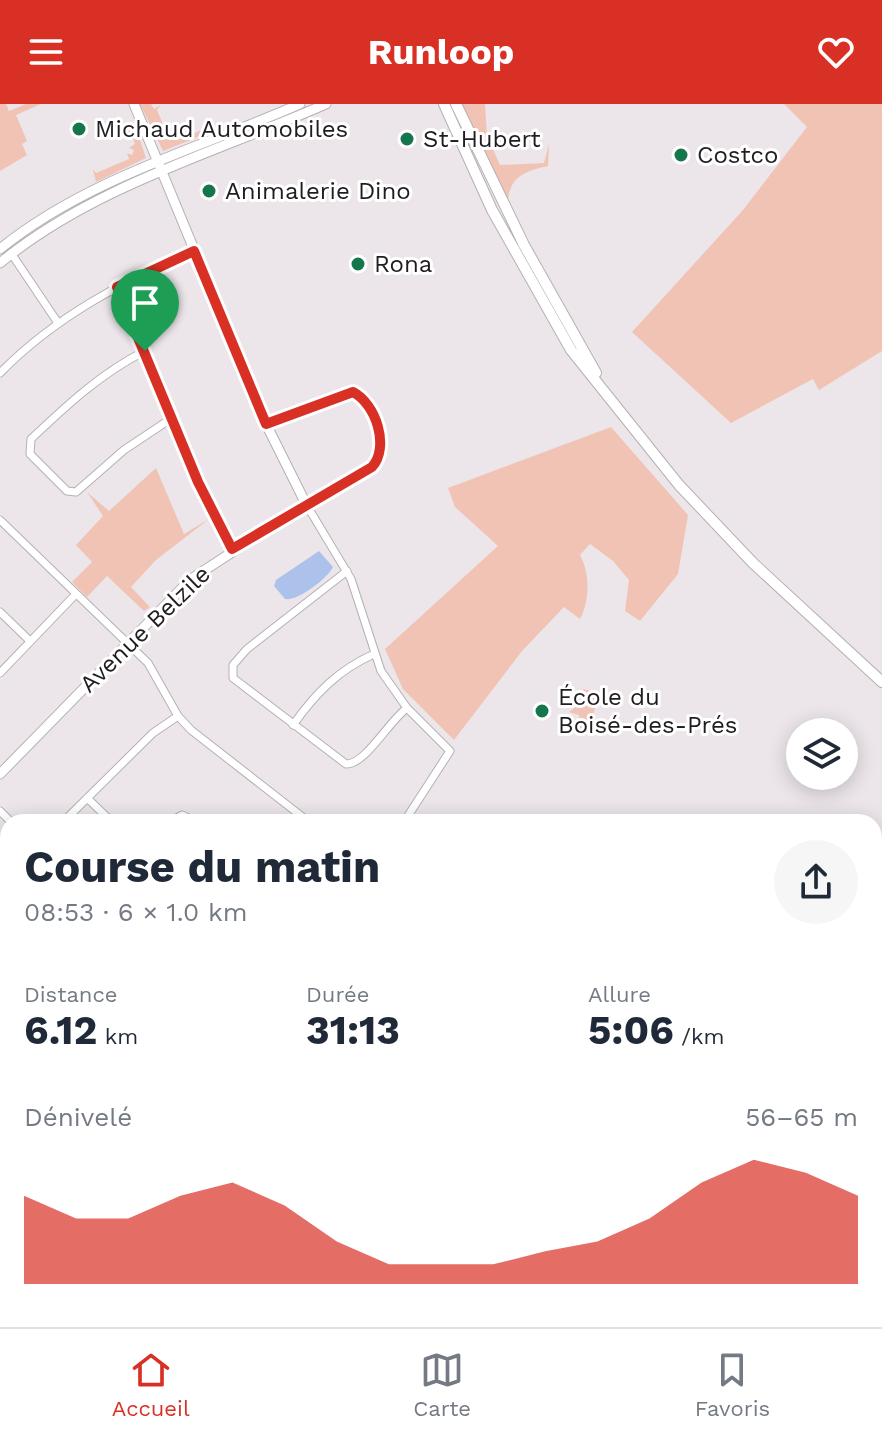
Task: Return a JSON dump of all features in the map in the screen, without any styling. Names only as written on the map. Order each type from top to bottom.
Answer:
[{"type":"main road","points":[[444,104],[492,210],[571,350],[679,485],[753,563],[882,682]]},
{"type":"main road","points":[[456,104],[524,245],[611,398]]},
{"type":"street","points":[[134,104],[266,424],[306,504],[347,571],[374,654],[389,685],[407,708],[447,745],[450,752],[409,814]]},
{"type":"street","points":[[0,263],[98,202],[160,168],[300,104]]},
{"type":"street","points":[[58,323],[3,247],[80,199],[326,104]]},
{"type":"street","points":[[0,373],[58,323],[117,287],[194,251]]},
{"type":"street","points":[[117,287],[213,516],[232,549]]},
{"type":"street","points":[[145,351],[116,367],[70,402],[31,439],[30,454],[67,491],[76,492],[124,450],[172,418]]},
{"type":"street","points":[[266,424],[346,392],[353,392],[365,402],[382,442],[379,460],[306,504]]},
{"type":"street","name":"Avenue Belzile","points":[[0,774],[191,579],[232,549],[306,504]]},
{"type":"street","points":[[0,520],[75,595],[128,642],[157,676],[178,716],[203,740],[299,814]]},
{"type":"street","points":[[347,571],[247,649],[233,665],[236,683],[346,764],[352,765],[362,759],[385,727],[407,708]]},
{"type":"street","points":[[0,673],[75,595]]},
{"type":"street","points":[[0,612],[30,641]]},
{"type":"street","points":[[293,725],[326,684],[349,666],[374,654]]},
{"type":"street","points":[[71,814],[155,731],[178,716]]},
{"type":"street","points":[[87,798],[104,814]]},
{"type":"street","points":[[0,1021],[0,1045]]},
{"type":"shaded area","points":[[0,104],[6,104],[9,111],[26,104],[41,104],[16,115],[27,141],[22,144],[27,155],[0,171]]},
{"type":"shaded area","points":[[140,104],[151,104],[154,109],[161,105],[157,110],[168,136],[173,135],[176,140],[207,128],[207,122],[213,131],[163,151]]},
{"type":"shaded area","points":[[462,104],[485,104],[487,136],[500,165],[544,163],[549,144],[548,166],[527,172],[516,180],[508,201]]},
{"type":"shaded area","points":[[784,104],[882,104],[882,351],[819,390],[813,379],[731,423],[632,332],[743,210],[807,127]]},
{"type":"shaded area","points":[[136,128],[146,158],[96,182],[93,169],[96,173],[129,159],[127,153],[132,155],[134,150],[129,148],[135,144],[131,134],[126,133]]},
{"type":"shaded area","points":[[611,427],[688,515],[678,574],[640,621],[625,611],[629,580],[613,561],[590,544],[580,555],[588,587],[580,619],[564,607],[522,651],[454,740],[403,689],[385,649],[498,546],[455,507],[448,488]]},
{"type":"shaded area","points":[[156,468],[184,534],[209,519],[156,560],[131,587],[150,607],[144,611],[107,576],[87,597],[72,582],[92,562],[76,545],[103,516],[87,492],[109,511]]},
{"type":"shaded area","points":[[583,689],[600,693],[589,727],[580,732],[579,715],[569,712],[579,704]]},
{"type":"water","points":[[319,551],[333,567],[330,572],[304,593],[285,599],[274,586],[276,580]]},
{"type":"place","name":"Michaud Automobiles","points":[[79,129]]},
{"type":"place","name":"St-Hubert","points":[[407,139]]},
{"type":"place","name":"Costco","points":[[681,155]]},
{"type":"place","name":"Animalerie Dino","points":[[209,191]]},
{"type":"place","name":"Rona","points":[[358,264]]},
{"type":"place","name":"École du Boisé-des-Prés","points":[[542,711]]},
{"type":"route","points":[[194,251],[266,424],[346,392],[353,392],[365,402],[380,434],[382,452],[379,460],[232,549],[198,482],[145,351],[117,287],[194,251]]}]
